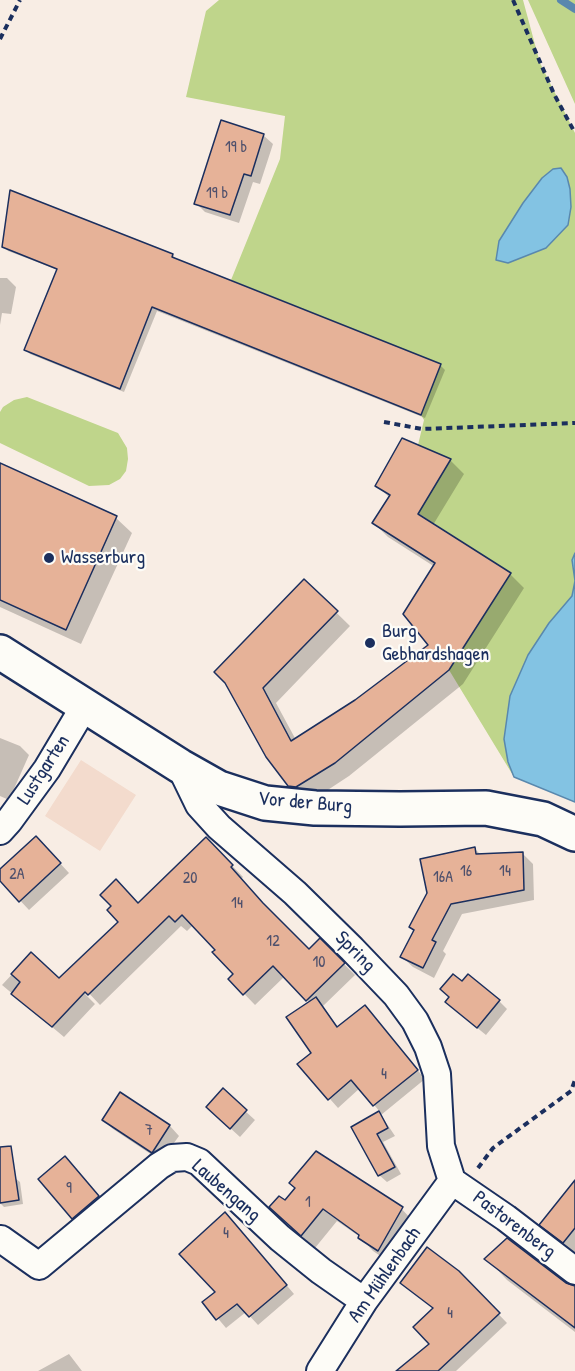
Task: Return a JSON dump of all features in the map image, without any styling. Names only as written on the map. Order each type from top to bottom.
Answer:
[{"type":"main road","name":"Vor der Burg","points":[[0,652],[180,766],[219,788],[265,803],[315,808],[486,808],[543,819],[575,834]]},
{"type":"street","name":"Lustgarten","points":[[0,831],[47,769],[84,707]]},
{"type":"street","name":"Spring","points":[[180,766],[199,805],[219,827],[295,893],[352,949],[396,995],[415,1021],[428,1047],[437,1074],[441,1146],[458,1184]]},
{"type":"street","name":"Laubengang","points":[[1,1239],[39,1266],[159,1167],[172,1158],[187,1157],[199,1162],[280,1238],[321,1271],[364,1301]]},
{"type":"street","name":"Pastorenberg","points":[[458,1184],[575,1271]]},
{"type":"street","name":"Am Mühlenbach","points":[[320,1371],[364,1301],[458,1184]]},
{"type":"path","points":[[0,39],[20,0]]},
{"type":"path","points":[[513,0],[554,94],[575,133]]},
{"type":"path","points":[[384,422],[422,429],[575,423]]},
{"type":"path","points":[[458,1184],[493,1148],[571,1091],[575,1080]]},
{"type":"shaded area","points":[[81,760],[136,795],[100,851],[45,816]]},
{"type":"green space","points":[[219,0],[523,0],[540,63],[575,133],[575,801],[514,777],[449,670],[511,573],[418,513],[451,459],[418,445],[424,420],[421,415],[441,364],[231,280],[280,159],[285,116],[186,97],[206,11]]},
{"type":"green space","points":[[528,0],[575,0],[575,104]]},
{"type":"green space","points":[[27,397],[118,433],[127,448],[128,459],[126,471],[120,479],[109,485],[89,486],[0,443],[0,412],[3,407],[14,400]]},
{"type":"water","points":[[561,168],[567,177],[570,189],[571,207],[568,225],[546,248],[508,263],[496,260],[499,241],[523,203],[542,178],[553,169]]},
{"type":"water","points":[[575,553],[575,581],[572,560]]},
{"type":"water","points":[[575,581],[575,802],[514,777],[508,762],[504,739],[510,696],[528,655],[549,623],[572,596]]},
{"type":"building","points":[[221,120],[264,134],[251,176],[244,174],[230,215],[194,204]]},
{"type":"building","points":[[10,190],[441,364],[421,415],[152,307],[120,389],[24,350],[57,269],[2,247]]},
{"type":"building","points":[[402,438],[451,459],[418,514],[511,573],[449,670],[335,763],[296,787],[288,786],[266,757],[225,683],[214,672],[304,579],[338,611],[263,688],[291,741],[355,700],[428,645],[403,614],[435,563],[372,523],[390,495],[375,486]]},
{"type":"building","name":"Wasserburg","points":[[0,463],[117,516],[66,630],[0,600]]},
{"type":"building","points":[[36,836],[61,863],[19,902],[0,881],[0,869]]},
{"type":"building","points":[[206,837],[233,865],[231,867],[263,903],[309,949],[320,938],[345,963],[306,1001],[273,966],[243,995],[228,979],[233,974],[212,952],[215,950],[182,915],[175,922],[169,916],[88,995],[85,992],[52,1027],[11,994],[20,982],[11,974],[31,952],[59,978],[118,922],[107,910],[111,906],[100,895],[116,879],[138,903]]},
{"type":"building","points":[[475,847],[476,854],[523,852],[524,890],[451,904],[432,940],[436,942],[423,968],[400,957],[414,930],[409,927],[427,893],[420,859]]},
{"type":"building","points":[[453,974],[462,981],[468,974],[500,1000],[477,1028],[445,1002],[449,997],[440,989]]},
{"type":"building","points":[[316,997],[337,1027],[365,1005],[418,1070],[373,1106],[351,1080],[328,1100],[297,1064],[311,1053],[286,1017]]},
{"type":"building","points":[[223,1088],[247,1110],[230,1129],[206,1107]]},
{"type":"building","points":[[120,1092],[170,1125],[152,1153],[102,1120]]},
{"type":"building","points":[[379,1111],[388,1128],[377,1134],[395,1167],[378,1176],[351,1127]]},
{"type":"building","points":[[11,1146],[19,1200],[0,1203],[0,1147]]},
{"type":"building","points":[[316,1151],[403,1207],[378,1251],[358,1238],[359,1235],[323,1209],[301,1236],[269,1207],[279,1196],[285,1200],[295,1188],[289,1183]]},
{"type":"building","points":[[65,1156],[99,1196],[72,1219],[38,1179]]},
{"type":"building","points":[[575,1180],[575,1228],[563,1243],[539,1225]]},
{"type":"building","points":[[225,1212],[287,1285],[249,1317],[237,1304],[216,1320],[202,1302],[215,1292],[179,1254]]},
{"type":"building","points":[[507,1238],[566,1283],[575,1286],[575,1328],[484,1259]]},
{"type":"building","points":[[427,1247],[459,1271],[500,1313],[438,1371],[396,1371],[429,1344],[413,1327],[433,1308],[400,1283]]},
{"type":"waterway","points":[[561,0],[575,9]]},
{"type":"place","name":"Wasserburg","points":[[49,558]]},
{"type":"place","name":"Burg Gebhardshagen","points":[[370,643]]}]
